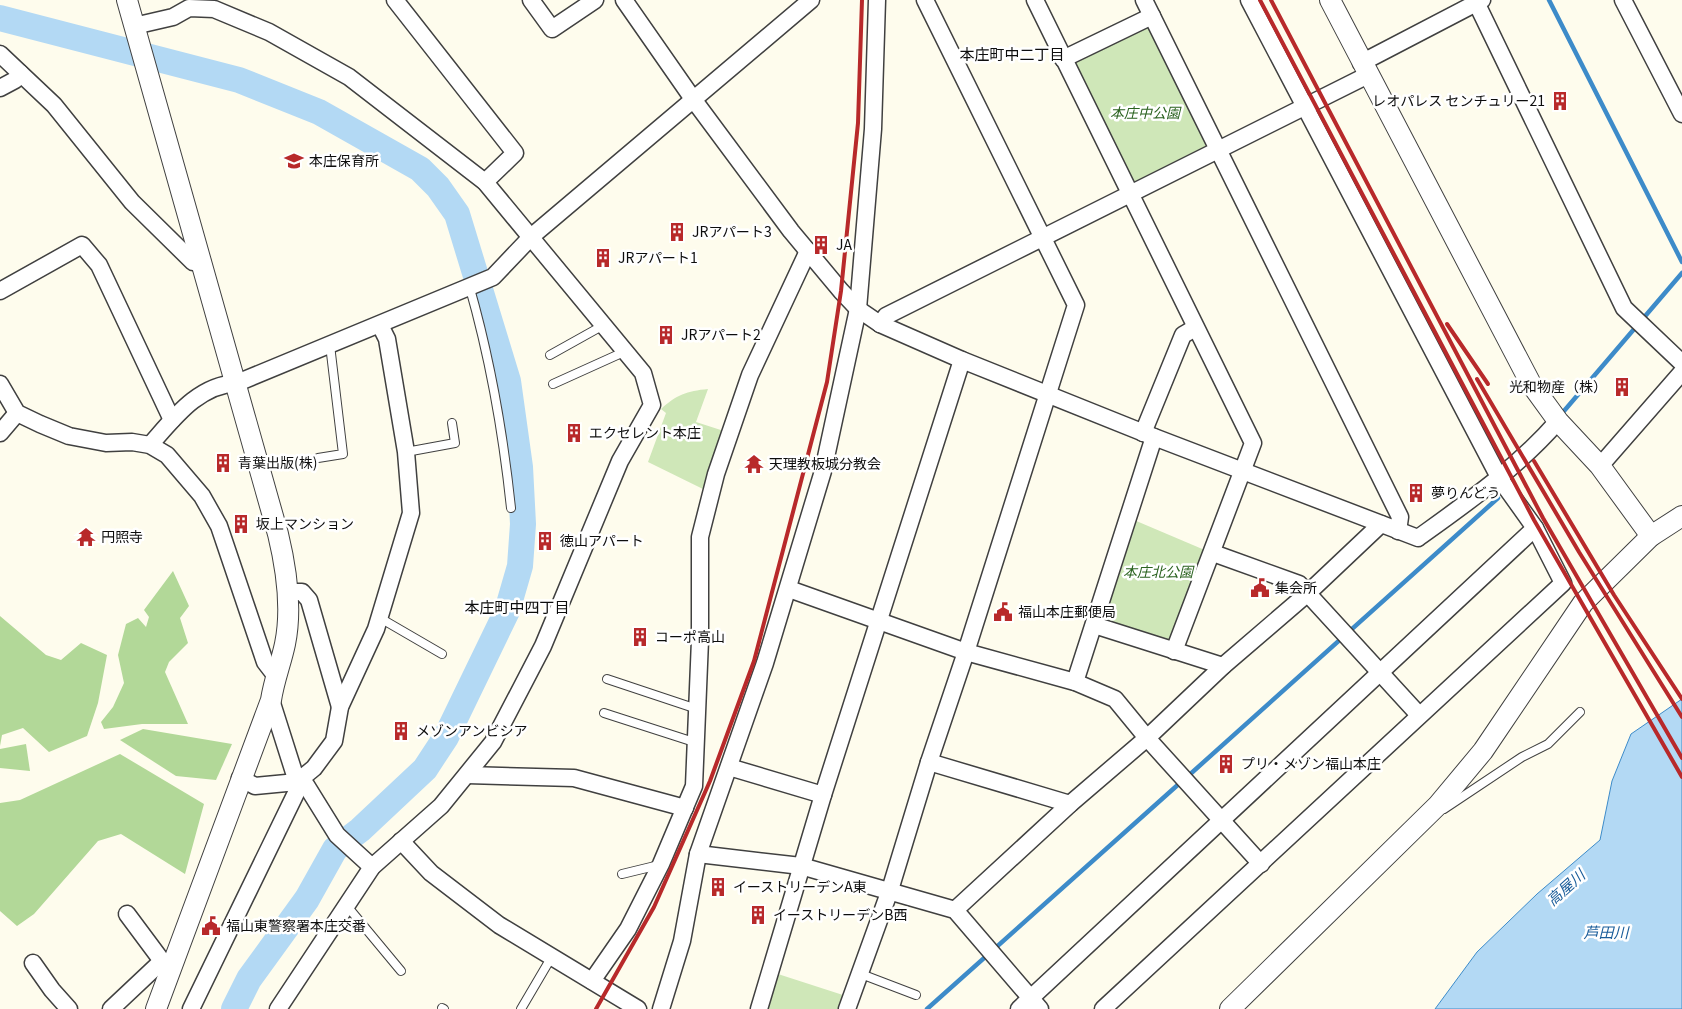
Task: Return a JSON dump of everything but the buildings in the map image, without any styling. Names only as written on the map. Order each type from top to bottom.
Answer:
[{"type":"street","points":[[127,0],[278,534],[288,592],[285,643],[275,675],[271,700],[167,964],[156,1009]]},
{"type":"street","points":[[395,0],[515,153],[485,182]]},
{"type":"street","points":[[531,0],[552,29],[595,0]]},
{"type":"street","points":[[624,0],[693,99],[808,252],[858,308],[880,324],[962,360],[1149,435],[1418,538],[1500,479],[1538,444],[1558,421]]},
{"type":"street","points":[[150,445],[191,401],[223,384],[236,383],[380,325],[492,277],[532,236],[811,0]]},
{"type":"street","points":[[661,1009],[682,941],[698,854],[790,589],[823,471],[858,308],[873,129],[877,0]]},
{"type":"street","points":[[847,1009],[890,890],[928,762],[966,652],[1076,305],[925,0]]},
{"type":"street","points":[[1035,0],[1253,444],[1174,651]]},
{"type":"street","points":[[1144,0],[1400,516],[1398,531]]},
{"type":"street","points":[[1103,1009],[1261,864],[1418,715],[1563,583],[1535,528],[1500,479],[1249,0]]},
{"type":"street","points":[[1330,0],[1364,69],[1531,384],[1558,421],[1600,466],[1650,536]]},
{"type":"street","points":[[1623,0],[1682,114]]},
{"type":"street","points":[[880,324],[886,316],[1304,106],[1478,1],[1624,308],[1682,362]]},
{"type":"street","points":[[134,26],[173,17],[192,4],[214,9],[269,32],[349,77],[485,182],[532,236],[602,326],[626,350],[643,373],[652,405],[620,461],[543,646],[493,742],[441,806],[372,867],[278,1009]]},
{"type":"street","points":[[1063,59],[1152,16]]},
{"type":"street","points":[[0,54],[54,106],[132,202],[192,262],[202,261]]},
{"type":"street","points":[[0,88],[15,80],[20,73]]},
{"type":"street","points":[[0,291],[82,246],[99,265],[172,420]]},
{"type":"street","points":[[592,981],[628,928],[661,864],[694,786],[700,640],[700,537],[716,474],[750,375],[808,252]]},
{"type":"street","points":[[297,782],[314,768],[334,741],[340,707],[380,618],[411,513],[406,452],[387,339],[380,325]]},
{"type":"street","points":[[1075,682],[1094,624],[1149,435],[1183,335],[1195,328]]},
{"type":"street","points":[[759,1009],[801,866],[878,619],[962,360]]},
{"type":"street","points":[[1600,466],[1682,372]]},
{"type":"street","points":[[0,384],[17,413],[70,436],[106,443],[132,442],[150,445],[167,454],[202,496],[219,526],[265,662],[275,675]]},
{"type":"street","points":[[0,433],[17,413]]},
{"type":"street","points":[[1230,1009],[1438,805],[1483,751],[1584,603],[1650,536],[1682,516]]},
{"type":"street","points":[[955,910],[1070,804],[1147,738],[1223,666],[1308,593],[1381,524]]},
{"type":"street","points":[[698,854],[801,866],[955,910],[1030,1005],[1220,821],[1535,528]]},
{"type":"street","points":[[1213,553],[1299,584],[1418,715]]},
{"type":"street","points":[[790,589],[966,652],[1075,682],[1115,699],[1184,781],[1261,864]]},
{"type":"street","points":[[288,592],[302,592],[310,600],[340,707]]},
{"type":"street","points":[[1094,624],[1223,666]]},
{"type":"street","points":[[191,1009],[296,793],[297,782],[271,700]]},
{"type":"street","points":[[928,762],[1070,804]]},
{"type":"street","points":[[729,768],[823,795]]},
{"type":"street","points":[[467,775],[574,778],[686,808]]},
{"type":"street","points":[[240,778],[255,786],[297,782],[306,785],[337,835],[372,867]]},
{"type":"street","points":[[401,841],[431,873],[499,925],[638,1009]]},
{"type":"street","points":[[127,914],[167,964]]},
{"type":"street","points":[[33,963],[52,990],[69,1009]]},
{"type":"street","points":[[111,1009],[167,964]]},
{"type":"lane","points":[[476,283],[482,331],[498,406],[511,508]]},
{"type":"lane","points":[[550,355],[602,326]]},
{"type":"lane","points":[[318,458],[343,454],[330,345]]},
{"type":"lane","points":[[553,384],[626,350]]},
{"type":"lane","points":[[406,452],[455,443],[452,422]]},
{"type":"lane","points":[[380,618],[442,654]]},
{"type":"lane","points":[[607,680],[697,709]]},
{"type":"lane","points":[[1438,805],[1445,809],[1522,757],[1548,744],[1580,712]]},
{"type":"lane","points":[[604,713],[697,744]]},
{"type":"lane","points":[[622,874],[661,864]]},
{"type":"lane","points":[[347,906],[401,971]]},
{"type":"lane","points":[[521,1009],[551,958]]},
{"type":"lane","points":[[861,974],[916,995]]},
{"type":"green space","name":"本庄中公園","points":[[1142,26],[1152,27],[1206,139],[1205,147],[1138,182],[1130,182],[1072,61]]},
{"type":"green space","points":[[708,389],[696,422],[727,432],[705,490],[648,462],[666,413],[661,409],[682,394]]},
{"type":"green space","name":"本庄北公園","points":[[1134,520],[1207,551],[1172,646],[1105,624],[1102,617]]},
{"type":"green space","points":[[173,571],[189,606],[180,618],[188,643],[169,662],[165,672],[188,724],[142,724],[104,729],[101,722],[113,707],[124,683],[118,655],[126,624],[138,618],[146,627],[149,617],[144,610]]},
{"type":"green space","points":[[0,616],[46,655],[61,660],[81,643],[107,655],[98,703],[87,736],[49,752],[23,728],[2,735],[0,746]]},
{"type":"green space","points":[[143,729],[232,744],[216,780],[176,776],[120,740]]},
{"type":"green space","points":[[26,744],[30,771],[0,768],[0,749]]},
{"type":"green space","points":[[120,754],[204,804],[185,874],[121,834],[98,841],[34,914],[17,926],[0,911],[0,803],[20,800]]},
{"type":"green space","points":[[778,974],[846,996],[841,1009],[767,1009]]},
{"type":"water","name":"芦田川","points":[[1682,699],[1682,1009],[1435,1009],[1477,952],[1537,894],[1600,840],[1612,781],[1631,734]]},
{"type":"waterway","points":[[1549,0],[1682,262]]},
{"type":"waterway","points":[[0,18],[239,80],[319,112],[420,169],[438,187],[457,214],[508,381],[520,467],[523,524],[520,566],[507,611],[446,737],[425,769],[360,830],[335,849],[307,899],[249,979],[234,1009]]},
{"type":"waterway","points":[[1564,411],[1682,273]]},
{"type":"waterway","points":[[1187,777],[1498,498]]},
{"type":"waterway","points":[[927,1009],[1181,782]]},
{"type":"railway","points":[[596,1009],[654,907],[710,781],[754,661],[827,382],[841,291],[858,123],[862,0]]},
{"type":"railway","points":[[1260,0],[1534,520],[1682,777]]},
{"type":"railway","points":[[1271,0],[1543,518],[1682,758]]},
{"type":"railway","points":[[1447,324],[1488,384]]},
{"type":"railway","points":[[1477,379],[1579,552],[1682,717]]},
{"type":"railway","points":[[1534,461],[1614,595],[1682,699]]},
{"type":"place","name":"レオパレス センチュリー21","points":[[1560,101]]},
{"type":"place","name":"本庄保育所","points":[[294,161]]},
{"type":"place","name":"JRアパート3","points":[[677,232]]},
{"type":"place","name":"JA","points":[[821,245]]},
{"type":"place","name":"JRアパート1","points":[[603,258]]},
{"type":"place","name":"JRアパート2","points":[[666,335]]},
{"type":"place","name":"光和物産（株）","points":[[1622,387]]},
{"type":"place","name":"エクセレント本庄","points":[[574,433]]},
{"type":"place","name":"青葉出版(株)","points":[[223,463]]},
{"type":"place","name":"天理教板城分教会","points":[[754,464]]},
{"type":"place","name":"夢りんどう","points":[[1416,493]]},
{"type":"place","name":"坂上マンション","points":[[241,524]]},
{"type":"place","name":"円照寺","points":[[86,537]]},
{"type":"place","name":"徳山アパート","points":[[545,541]]},
{"type":"place","name":"集会所","points":[[1260,588]]},
{"type":"place","name":"福山本庄郵便局","points":[[1003,612]]},
{"type":"place","name":"コーポ高山","points":[[640,637]]},
{"type":"place","name":"メゾンアンビシア","points":[[401,731]]},
{"type":"place","name":"プリ・メゾン福山本庄","points":[[1226,764]]},
{"type":"place","name":"イーストリーデンA東","points":[[718,887]]},
{"type":"place","name":"イーストリーデンB西","points":[[758,915]]},
{"type":"place","name":"福山東警察署本庄交番","points":[[211,926]]},
{"type":"district","name":"本庄町中二丁目","points":[[1012,55]]},
{"type":"district","name":"本庄町中四丁目","points":[[517,608]]},
{"type":"water label","name":"高屋川","points":[[1566,888]]}]
